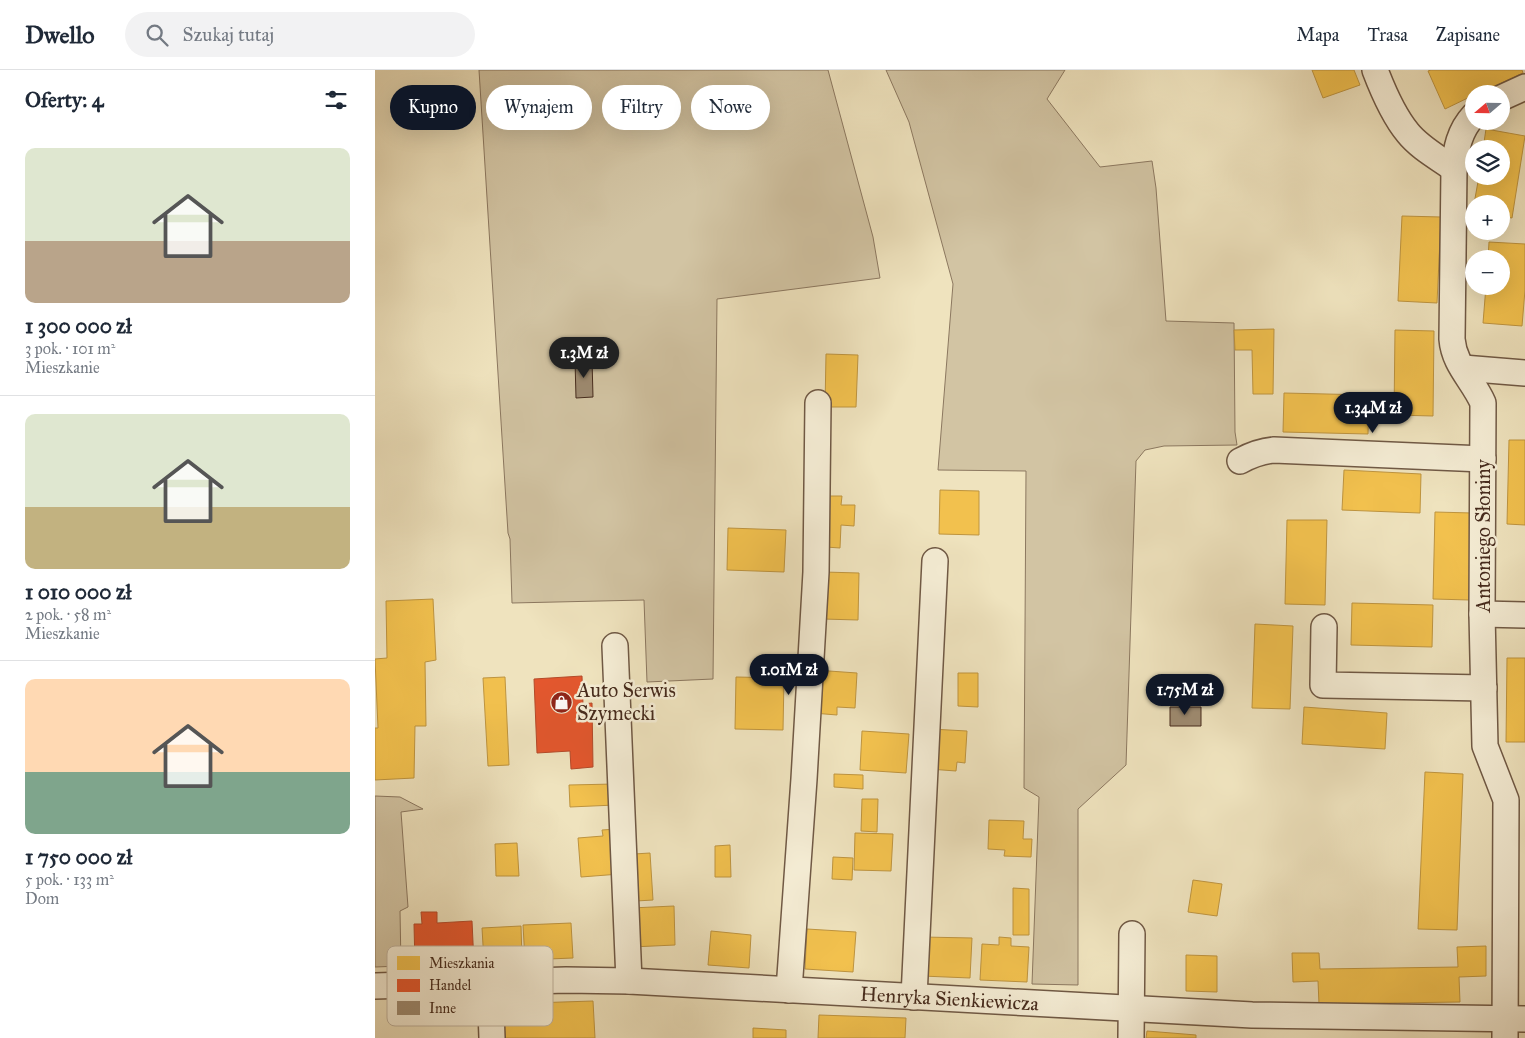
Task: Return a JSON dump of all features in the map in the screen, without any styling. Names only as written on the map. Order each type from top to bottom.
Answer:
[{"type":"street","points":[[1375,70],[1408,134],[1454,169]]},
{"type":"street","points":[[1510,94],[1525,87]]},
{"type":"street","name":"Antoniego Słoniny","points":[[1465,127],[1462,131],[1454,169],[1452,339],[1455,355],[1478,391],[1483,403],[1482,614],[1485,746],[1506,800],[1512,1025]]},
{"type":"street","points":[[1463,368],[1525,373]]},
{"type":"street","points":[[789,990],[805,770],[816,572],[818,403]]},
{"type":"street","points":[[1240,461],[1265,451],[1274,450],[1483,459]]},
{"type":"street","points":[[914,997],[935,561]]},
{"type":"street","points":[[1482,614],[1525,614]]},
{"type":"street","points":[[1324,627],[1323,685],[1484,688]]},
{"type":"street","points":[[615,646],[629,981]]},
{"type":"street","points":[[1131,1038],[1133,934]]},
{"type":"street","name":"Henryka Sienkiewicza","points":[[553,981],[629,981],[1131,1009],[1512,1025]]},
{"type":"shaded area","points":[[479,70],[828,70],[873,237],[880,278],[717,299],[713,679],[647,682],[644,600],[512,603],[510,539],[508,533]]},
{"type":"shaded area","points":[[886,70],[1065,70],[1047,99],[1100,167],[1152,161],[1156,188],[1166,321],[1234,323],[1235,432],[1237,445],[1164,446],[1145,450],[1136,461],[1126,765],[1078,809],[1078,985],[1032,984],[1039,797],[1024,788],[1026,471],[938,470],[953,284],[909,122]]},
{"type":"shaded area","points":[[375,796],[400,797],[423,809],[401,812],[408,907],[400,911],[401,946],[387,946],[387,967],[375,967]]},
{"type":"building: Mieszkania","points":[[1312,70],[1354,70],[1360,85],[1323,98]]},
{"type":"building: Mieszkania","points":[[1522,70],[1523,73],[1497,85],[1465,85],[1465,99],[1445,109],[1428,71]]},
{"type":"building: Mieszkania","points":[[1486,130],[1525,136],[1512,218],[1510,218],[1510,195],[1476,195],[1477,185],[1510,185],[1510,140],[1484,140]]},
{"type":"building: Mieszkania","points":[[1402,216],[1441,217],[1437,303],[1398,301]]},
{"type":"building: Mieszkania","points":[[1489,242],[1525,244],[1525,290],[1522,326],[1483,323],[1485,295],[1510,295],[1510,250],[1489,250]]},
{"type":"building: Mieszkania","points":[[1274,329],[1273,394],[1253,394],[1252,350],[1235,350],[1234,330]]},
{"type":"building: Mieszkania","points":[[1395,330],[1434,331],[1433,416],[1394,415]]},
{"type":"building: Mieszkania","points":[[826,354],[858,355],[856,407],[825,407]]},
{"type":"building: Mieszkania","points":[[1284,393],[1369,395],[1368,434],[1283,432]]},
{"type":"building: Mieszkania","points":[[1509,440],[1525,440],[1525,525],[1507,524]]},
{"type":"building: Mieszkania","points":[[1344,470],[1421,474],[1420,513],[1342,510]]},
{"type":"building: Mieszkania","points":[[940,490],[979,491],[979,535],[939,534]]},
{"type":"building: Mieszkania","points":[[827,496],[842,496],[841,505],[855,505],[854,526],[841,525],[840,548],[826,547]]},
{"type":"building: Mieszkania","points":[[1435,512],[1472,513],[1470,600],[1433,599]]},
{"type":"building: Mieszkania","points":[[1287,520],[1327,520],[1325,605],[1285,604]]},
{"type":"building: Mieszkania","points":[[728,528],[786,530],[784,572],[727,570]]},
{"type":"building: Mieszkania","points":[[824,572],[859,573],[858,620],[823,619]]},
{"type":"building: Mieszkania","points":[[433,599],[436,660],[425,662],[426,726],[415,726],[414,778],[375,780],[375,728],[378,728],[375,659],[387,658],[386,601]]},
{"type":"building: Mieszkania","points":[[1352,603],[1433,605],[1432,647],[1351,645]]},
{"type":"building: Mieszkania","points":[[1255,624],[1293,626],[1290,709],[1252,708]]},
{"type":"building: Mieszkania","points":[[1507,658],[1525,658],[1525,742],[1506,742]]},
{"type":"building: Mieszkania","points":[[815,670],[857,673],[855,708],[837,707],[837,715],[813,713]]},
{"type":"building: Mieszkania","points":[[958,673],[978,673],[978,707],[958,706]]},
{"type":"building: Mieszkania","points":[[505,677],[509,765],[488,766],[483,678]]},
{"type":"building: Mieszkania","points":[[736,677],[784,678],[783,730],[735,729]]},
{"type":"building: Mieszkania","points":[[1304,707],[1387,713],[1385,749],[1302,744]]},
{"type":"building: Mieszkania","points":[[931,729],[967,731],[965,763],[957,762],[956,771],[929,769]]},
{"type":"building: Mieszkania","points":[[862,731],[909,734],[906,773],[860,770]]},
{"type":"building: Mieszkania","points":[[1425,772],[1463,774],[1457,930],[1418,929]]},
{"type":"building: Mieszkania","points":[[834,774],[863,775],[863,789],[834,787]]},
{"type":"building: Mieszkania","points":[[614,784],[615,805],[570,807],[569,785]]},
{"type":"building: Mieszkania","points":[[862,799],[878,799],[877,832],[861,831]]},
{"type":"building: Mieszkania","points":[[989,820],[1024,821],[1023,839],[1032,839],[1031,857],[1004,856],[1005,850],[988,849]]},
{"type":"building: Mieszkania","points":[[617,829],[620,874],[581,877],[578,838],[603,836],[602,830]]},
{"type":"building: Mieszkania","points":[[855,833],[893,834],[891,871],[854,870]]},
{"type":"building: Mieszkania","points":[[517,843],[519,876],[496,876],[495,844]]},
{"type":"building: Mieszkania","points":[[730,845],[731,877],[715,877],[715,846]]},
{"type":"building: Mieszkania","points":[[650,853],[653,900],[636,901],[634,854]]},
{"type":"building: Mieszkania","points":[[833,857],[853,858],[852,880],[832,879]]},
{"type":"building: Mieszkania","points":[[1193,880],[1222,884],[1217,916],[1188,912]]},
{"type":"building: Mieszkania","points":[[1013,888],[1029,889],[1029,935],[1013,935]]},
{"type":"building: Mieszkania","points":[[674,906],[675,945],[632,947],[631,908]]},
{"type":"building: Mieszkania","points":[[571,923],[573,958],[553,959],[553,946],[524,946],[523,925]]},
{"type":"building: Mieszkania","points":[[521,926],[522,946],[483,946],[482,928]]},
{"type":"building: Mieszkania","points":[[807,929],[856,932],[853,972],[805,969]]},
{"type":"building: Mieszkania","points":[[711,931],[751,935],[749,968],[708,965]]},
{"type":"building: Mieszkania","points":[[923,937],[972,938],[970,978],[922,976]]},
{"type":"building: Mieszkania","points":[[999,937],[1011,938],[1011,946],[1029,947],[1027,982],[980,980],[982,944],[999,945]]},
{"type":"building: Mieszkania","points":[[1486,946],[1486,976],[1459,977],[1460,1002],[1319,1004],[1318,981],[1293,982],[1292,953],[1319,953],[1320,969],[1458,967],[1457,947]]},
{"type":"building: Mieszkania","points":[[1186,955],[1217,956],[1217,992],[1186,991]]},
{"type":"building: Mieszkania","points":[[593,1001],[595,1038],[503,1038],[502,1026],[553,1026],[553,1002]]},
{"type":"building: Mieszkania","points":[[819,1015],[906,1018],[905,1038],[818,1038]]},
{"type":"building: Mieszkania","points":[[753,1028],[786,1030],[786,1038],[753,1038]]},
{"type":"building: Mieszkania","points":[[1147,1031],[1196,1035],[1196,1038],[1146,1038]]},
{"type":"building: Handel","points":[[582,676],[583,704],[592,703],[593,767],[571,769],[570,751],[537,753],[534,679]]},
{"type":"building: Handel","points":[[421,912],[437,912],[437,923],[472,921],[473,946],[415,946],[414,924],[422,924]]},
{"type":"building: Inne","points":[[575,360],[592,360],[593,397],[576,398]]},
{"type":"building: Inne","points":[[1170,707],[1201,707],[1201,726],[1170,726]]},
{"type":"place","name":"Auto Serwis Szymecki","points":[[561,702]]}]
